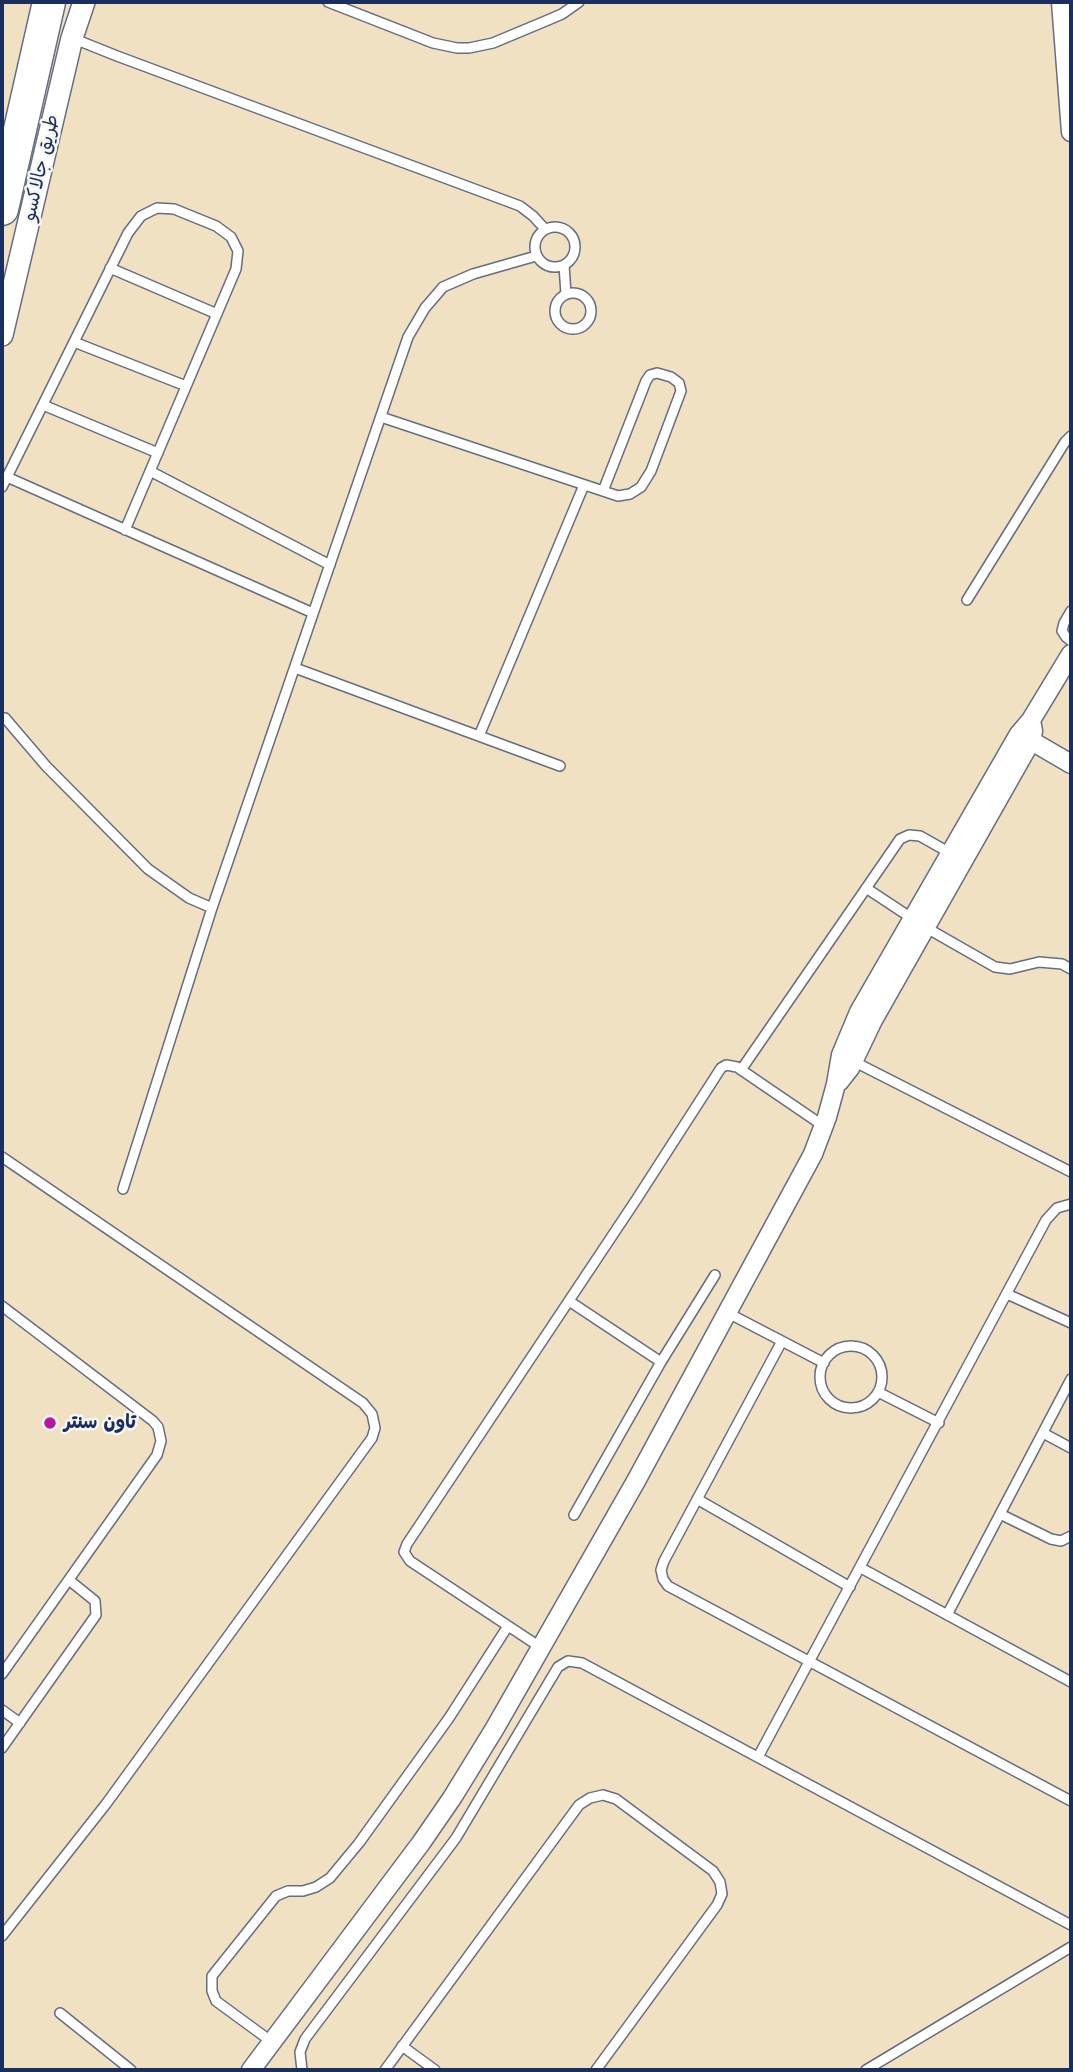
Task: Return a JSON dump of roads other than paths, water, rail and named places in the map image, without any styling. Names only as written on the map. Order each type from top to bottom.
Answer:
[{"type":"highway","points":[[2,209],[48,2]]},
{"type":"street","name":"طريق جالاكسو","points":[[2,335],[72,37],[84,2]]},
{"type":"street","points":[[1061,2],[1071,132]]},
{"type":"street","points":[[836,1084],[853,1061],[950,853],[1025,737],[1033,731],[1031,720],[1071,654]]},
{"type":"street","points":[[1025,737],[1071,764]]},
{"type":"street","points":[[251,2070],[444,1810],[488,1740],[636,1481],[813,1154],[825,1127],[841,1055],[859,1012],[919,923],[1025,737]]},
{"type":"lane","points":[[328,2],[445,47],[469,48],[493,43],[548,20],[579,2]]},
{"type":"lane","points":[[72,37],[520,206],[545,229]]},
{"type":"lane","points":[[2,487],[128,233],[141,216],[157,208],[174,209],[216,226],[231,237],[238,251],[236,269],[125,530]]},
{"type":"lane","points":[[556,226],[573,237],[575,248],[572,258],[564,265],[554,268],[543,265],[536,256],[534,246],[537,236],[545,229],[556,226]]},
{"type":"lane","points":[[123,1189],[212,908],[408,337],[425,308],[443,288],[472,275],[536,256]]},
{"type":"lane","points":[[564,265],[566,294]]},
{"type":"lane","points":[[110,268],[217,314]]},
{"type":"lane","points":[[575,292],[589,300],[591,317],[587,324],[580,328],[572,330],[558,322],[555,306],[566,294],[575,292]]},
{"type":"lane","points":[[74,342],[186,386]]},
{"type":"lane","points":[[381,417],[584,485],[618,496],[641,488],[651,471],[681,391],[679,383],[671,377],[657,373],[650,375],[603,491]]},
{"type":"lane","points":[[43,405],[158,453]]},
{"type":"lane","points":[[967,600],[1071,436]]},
{"type":"lane","points":[[150,471],[330,565]]},
{"type":"lane","points":[[7,477],[313,613]]},
{"type":"lane","points":[[479,736],[584,485]]},
{"type":"lane","points":[[1071,611],[1062,626],[1063,634],[1071,641]]},
{"type":"lane","points":[[295,667],[560,766]]},
{"type":"lane","points":[[5,718],[46,766],[148,869],[189,898],[212,908]]},
{"type":"lane","points":[[741,1070],[900,839],[909,835],[920,836],[950,853]]},
{"type":"lane","points":[[866,888],[919,923],[995,967],[1010,969],[1039,962],[1062,964],[1071,969]]},
{"type":"lane","points":[[853,1061],[1071,1172]]},
{"type":"lane","points":[[540,1647],[410,1561],[405,1555],[405,1548],[718,1072],[726,1065],[732,1065],[825,1127]]},
{"type":"lane","points":[[2,1157],[363,1403],[372,1414],[374,1428],[372,1438],[106,1804],[2,1936]]},
{"type":"lane","points":[[758,1757],[1050,1213],[1071,1204]]},
{"type":"lane","points":[[575,1515],[661,1362],[715,1275]]},
{"type":"lane","points":[[1007,1294],[1071,1323]]},
{"type":"lane","points":[[569,1301],[661,1362]]},
{"type":"lane","points":[[2,1306],[153,1421],[161,1441],[157,1455],[2,1674]]},
{"type":"lane","points":[[728,1313],[824,1363]]},
{"type":"lane","points":[[782,1341],[664,1561],[661,1570],[663,1579],[668,1586],[1071,1801]]},
{"type":"lane","points":[[844,1347],[861,1348],[875,1358],[880,1366],[882,1374],[878,1391],[866,1404],[849,1408],[841,1406],[827,1396],[823,1388],[821,1371],[824,1363],[829,1356],[844,1347]]},
{"type":"lane","points":[[947,1615],[1071,1378]]},
{"type":"lane","points":[[878,1391],[939,1423]]},
{"type":"lane","points":[[1042,1433],[1071,1448]]},
{"type":"lane","points":[[697,1499],[850,1587]]},
{"type":"lane","points":[[1000,1514],[1051,1539],[1060,1541],[1071,1536]]},
{"type":"lane","points":[[861,1568],[1071,1682]]},
{"type":"lane","points":[[2,1748],[96,1615],[95,1601],[69,1580]]},
{"type":"lane","points":[[272,2042],[216,2001],[212,1992],[212,1976],[276,1896],[288,1891],[303,1891],[316,1887],[330,1878],[359,1843],[442,1728],[508,1626]]},
{"type":"lane","points":[[302,2070],[300,2052],[305,2039],[456,1838],[555,1672],[563,1663],[573,1660],[582,1662],[1071,1925]]},
{"type":"lane","points":[[2,1710],[20,1723]]},
{"type":"lane","points":[[384,2070],[579,1805],[590,1798],[603,1796],[616,1799],[713,1871],[722,1888],[717,1905],[596,2070]]},
{"type":"lane","points":[[866,2070],[1071,1947]]},
{"type":"lane","points":[[60,2012],[131,2070]]},
{"type":"lane","points":[[402,2046],[435,2070]]},
{"type":"place","name":"تاون سنتر","points":[[50,1423]]}]
